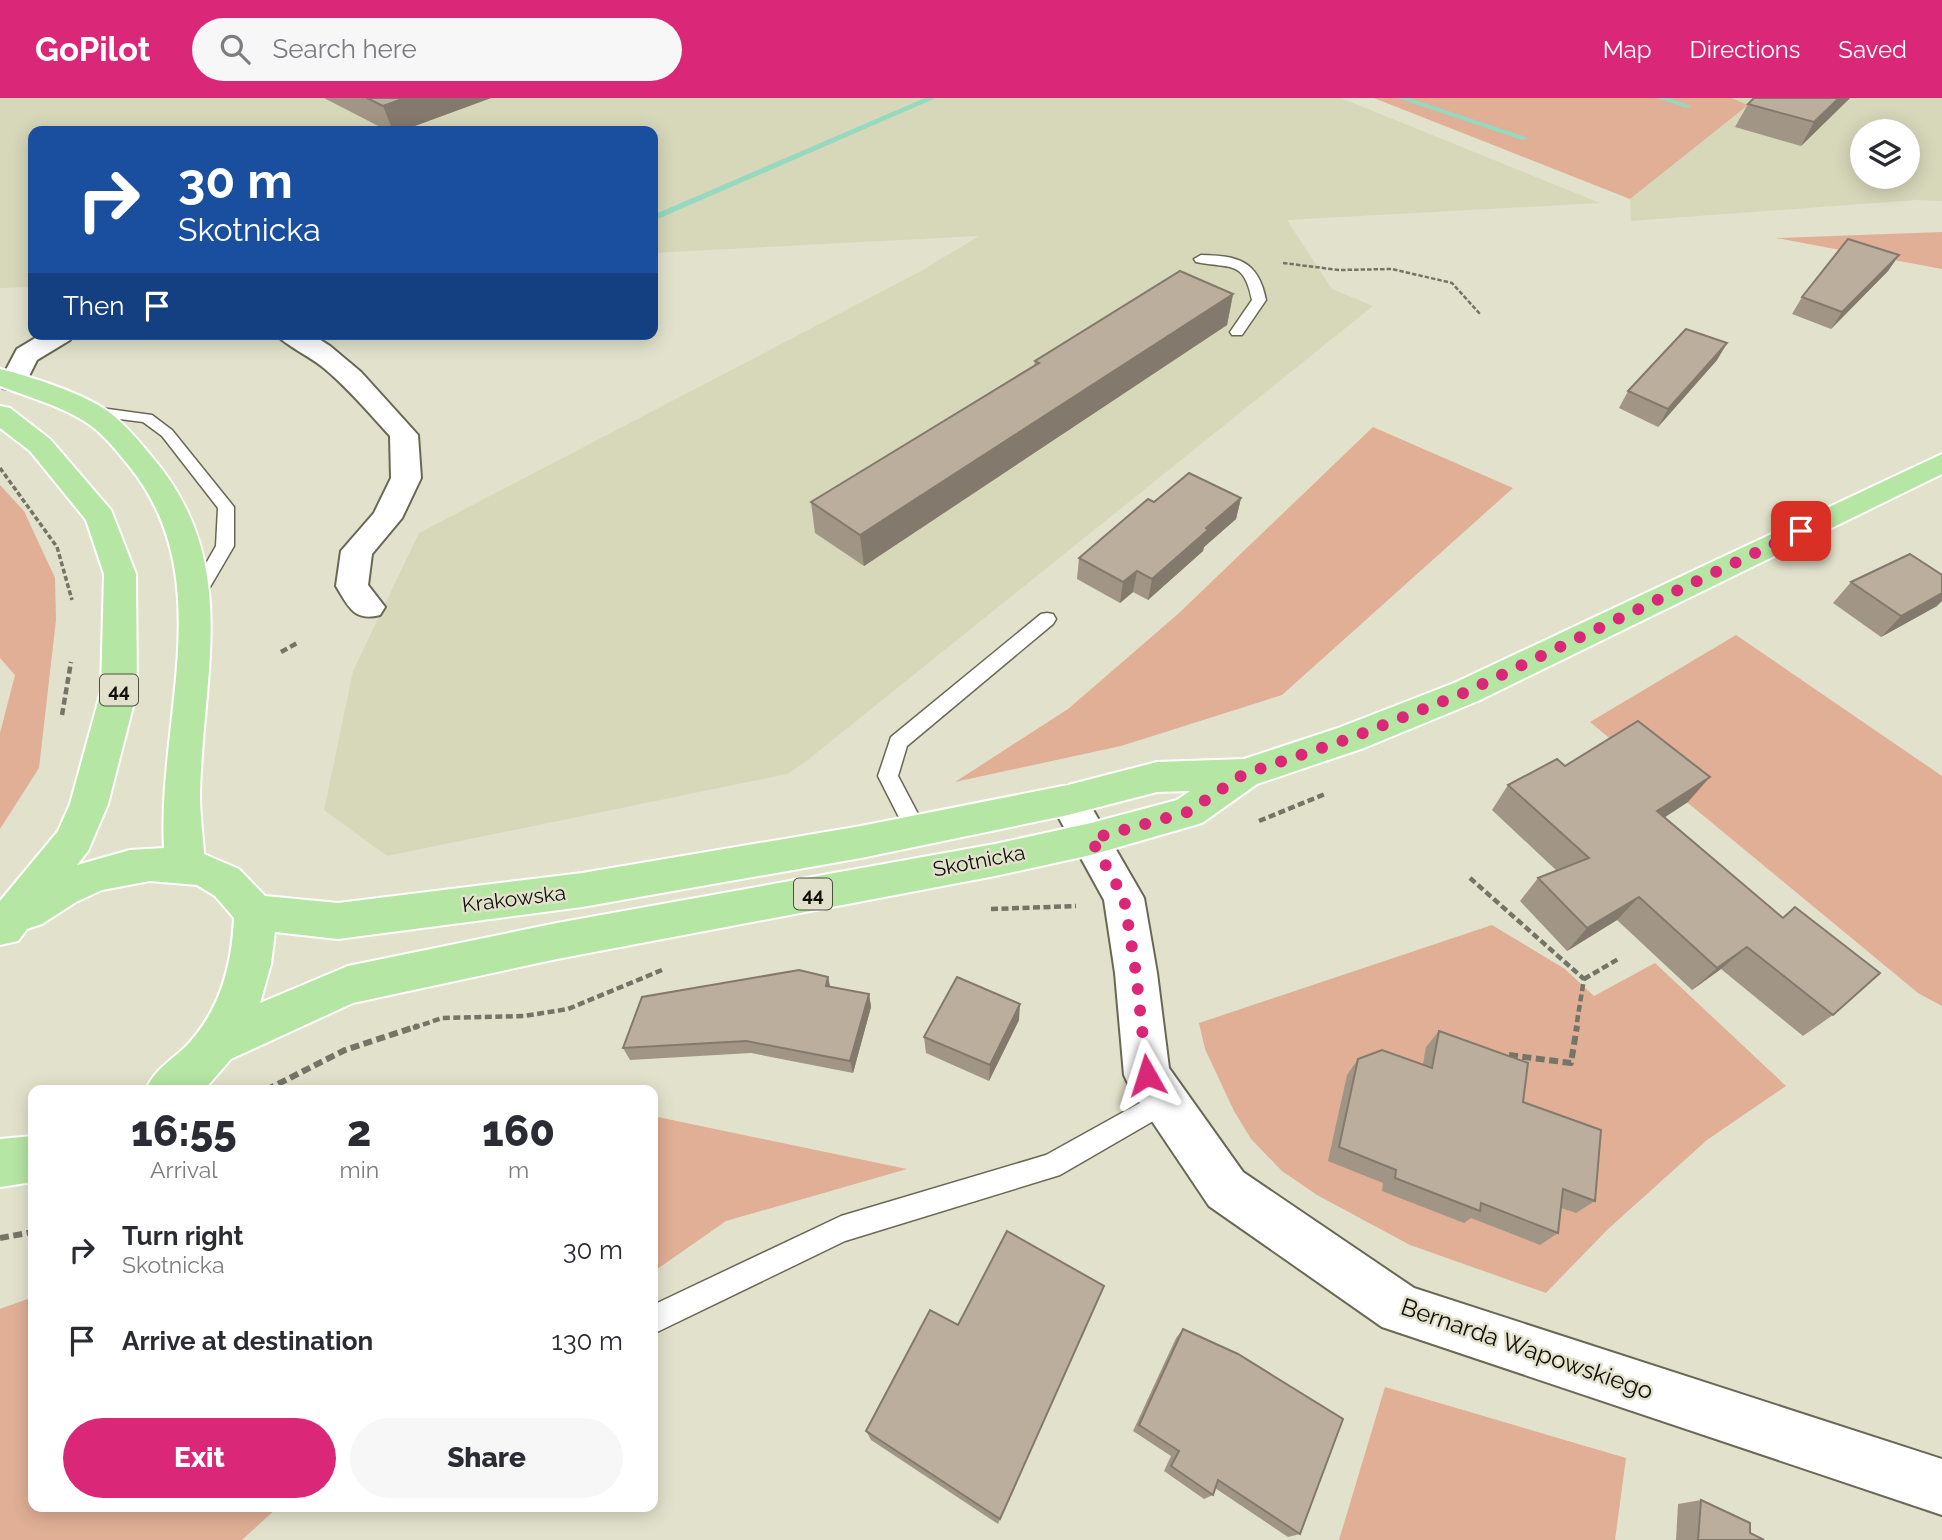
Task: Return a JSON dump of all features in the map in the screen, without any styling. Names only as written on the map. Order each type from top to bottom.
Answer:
[{"type":"main road","points":[[7,379],[96,417],[142,461],[168,495],[188,544],[197,595],[195,674],[182,789],[185,866]]},
{"type":"main road","name":"44","points":[[0,414],[40,445],[100,517],[120,574],[119,691],[89,804],[74,840],[1,929]]},
{"type":"main road","name":"Skotnicka","points":[[218,1043],[348,985],[557,940],[827,892],[1091,839],[1188,812],[1244,774],[1351,738],[1466,692],[1942,463]]},
{"type":"main road","name":"Skotnicka","points":[[773,859],[1068,800],[1157,777],[1244,774]]},
{"type":"main road","name":"Krakowska","points":[[254,912],[338,920],[582,890],[773,859]]},
{"type":"main road","name":"44","points":[[1,929],[74,884],[113,870],[151,864],[185,866],[225,881],[254,912],[255,941],[249,975],[238,1009],[218,1043],[174,1085]]},
{"type":"main road","points":[[0,1163],[28,1159]]},
{"type":"street","points":[[10,341],[28,337]]},
{"type":"street","points":[[7,379],[26,355],[51,340]]},
{"type":"street","points":[[305,340],[404,435],[406,478],[387,517],[357,551],[352,586],[368,607]]},
{"type":"street","name":"Bernarda Wapowskiego","points":[[1068,800],[1124,898],[1136,973],[1147,1075],[1226,1189],[1400,1309],[1942,1487]]},
{"type":"lane","points":[[1201,259],[1229,260],[1244,264],[1257,283],[1259,300],[1237,332]]},
{"type":"lane","points":[[86,411],[147,418],[167,433],[226,508],[225,546],[197,595]]},
{"type":"lane","points":[[916,831],[888,776],[898,742],[1047,619]]},
{"type":"lane","points":[[658,1318],[841,1229],[1051,1166],[1165,1101]]},
{"type":"path","points":[[1244,264],[1262,261],[1339,270],[1392,269],[1452,283],[1480,314]]},
{"type":"path","points":[[0,468],[57,547],[72,598],[72,611]]},
{"type":"path","points":[[281,652],[299,642]]},
{"type":"path","points":[[61,721],[71,661]]},
{"type":"path","points":[[1470,878],[1584,979]]},
{"type":"path","points":[[1584,979],[1620,958]]},
{"type":"path","points":[[276,1085],[345,1050],[442,1018],[524,1016],[568,1009],[616,992],[672,966]]},
{"type":"path","points":[[1509,1055],[1571,1063],[1584,979]]},
{"type":"path","points":[[0,1238],[28,1233]]},
{"type":"shaded area","points":[[0,98],[1341,98],[1600,203],[1287,220],[1332,289],[1373,306],[804,763],[787,774],[387,856],[324,810],[353,671],[419,533],[921,271],[979,236],[658,253],[658,126],[28,126],[28,287],[0,288]]},
{"type":"shaded area","points":[[1374,98],[1731,98],[1748,105],[1630,199]]},
{"type":"shaded area","points":[[1731,98],[1942,98],[1942,201],[1916,200],[1631,221],[1630,199],[1747,105]]},
{"type":"shaded area","points":[[1942,232],[1942,269],[1776,238]]},
{"type":"shaded area","points":[[1373,427],[1513,488],[1282,695],[1121,746],[955,782],[1068,709],[1178,614]]},
{"type":"shaded area","points":[[0,485],[24,511],[55,578],[56,620],[39,768],[0,829],[0,733],[15,675],[0,658]]},
{"type":"shaded area","points":[[1736,635],[1942,776],[1942,1006],[1918,993],[1590,722]]},
{"type":"shaded area","points":[[1492,925],[1565,969],[1594,996],[1655,963],[1786,1086],[1707,1140],[1607,1230],[1546,1293],[1410,1245],[1317,1195],[1282,1171],[1251,1139],[1234,1111],[1205,1049],[1199,1023]]},
{"type":"shaded area","points":[[658,1117],[907,1169],[726,1221],[658,1269]]},
{"type":"shaded area","points":[[28,1299],[28,1512],[273,1512],[242,1540],[0,1540],[0,1309]]},
{"type":"shaded area","points":[[1385,1387],[1626,1458],[1615,1540],[1339,1540]]},
{"type":"building","points":[[367,98],[405,98],[383,106]]},
{"type":"building","points":[[1754,98],[1839,98],[1814,122],[1748,104]]},
{"type":"building","points":[[1848,239],[1899,255],[1842,312],[1802,297]]},
{"type":"building","points":[[1180,271],[1233,294],[860,535],[811,502],[1039,363],[1035,361]]},
{"type":"building","points":[[1686,329],[1727,343],[1668,409],[1628,391]]},
{"type":"building","points":[[1189,473],[1241,498],[1152,579],[1137,571],[1123,582],[1079,558],[1148,499],[1154,502]]},
{"type":"building","points":[[1910,554],[1942,575],[1942,593],[1901,616],[1851,582]]},
{"type":"building","points":[[1638,721],[1710,777],[1657,811],[1783,918],[1795,907],[1880,973],[1833,1015],[1747,947],[1717,968],[1639,897],[1587,928],[1538,878],[1589,858],[1508,785],[1557,759],[1565,766]]},
{"type":"building","points":[[799,970],[828,977],[826,986],[869,994],[850,1061],[746,1041],[623,1048],[642,997]]},
{"type":"building","points":[[957,977],[1020,1004],[990,1065],[924,1037]]},
{"type":"building","points":[[1439,1031],[1528,1063],[1523,1102],[1601,1130],[1595,1201],[1563,1189],[1558,1233],[1481,1203],[1480,1211],[1395,1178],[1396,1170],[1339,1147],[1358,1059],[1382,1050],[1432,1068]]},
{"type":"building","points":[[1007,1231],[1104,1286],[1000,1519],[866,1431],[930,1310],[958,1325]]},
{"type":"building","points":[[1183,1329],[1238,1354],[1343,1419],[1300,1534],[1218,1480],[1213,1495],[1171,1466],[1179,1451],[1139,1425]]},
{"type":"building","points":[[1701,1500],[1750,1523],[1750,1533],[1764,1540],[1698,1540]]},
{"type":"waterway","points":[[658,216],[932,98]]},
{"type":"waterway","points":[[1401,98],[1525,138]]},
{"type":"waterway","points":[[1661,98],[1687,106]]},
{"type":"route","points":[[1147,1075],[1136,973],[1124,898],[1091,839],[1188,812],[1244,774],[1351,738],[1466,692],[1801,531]]}]
